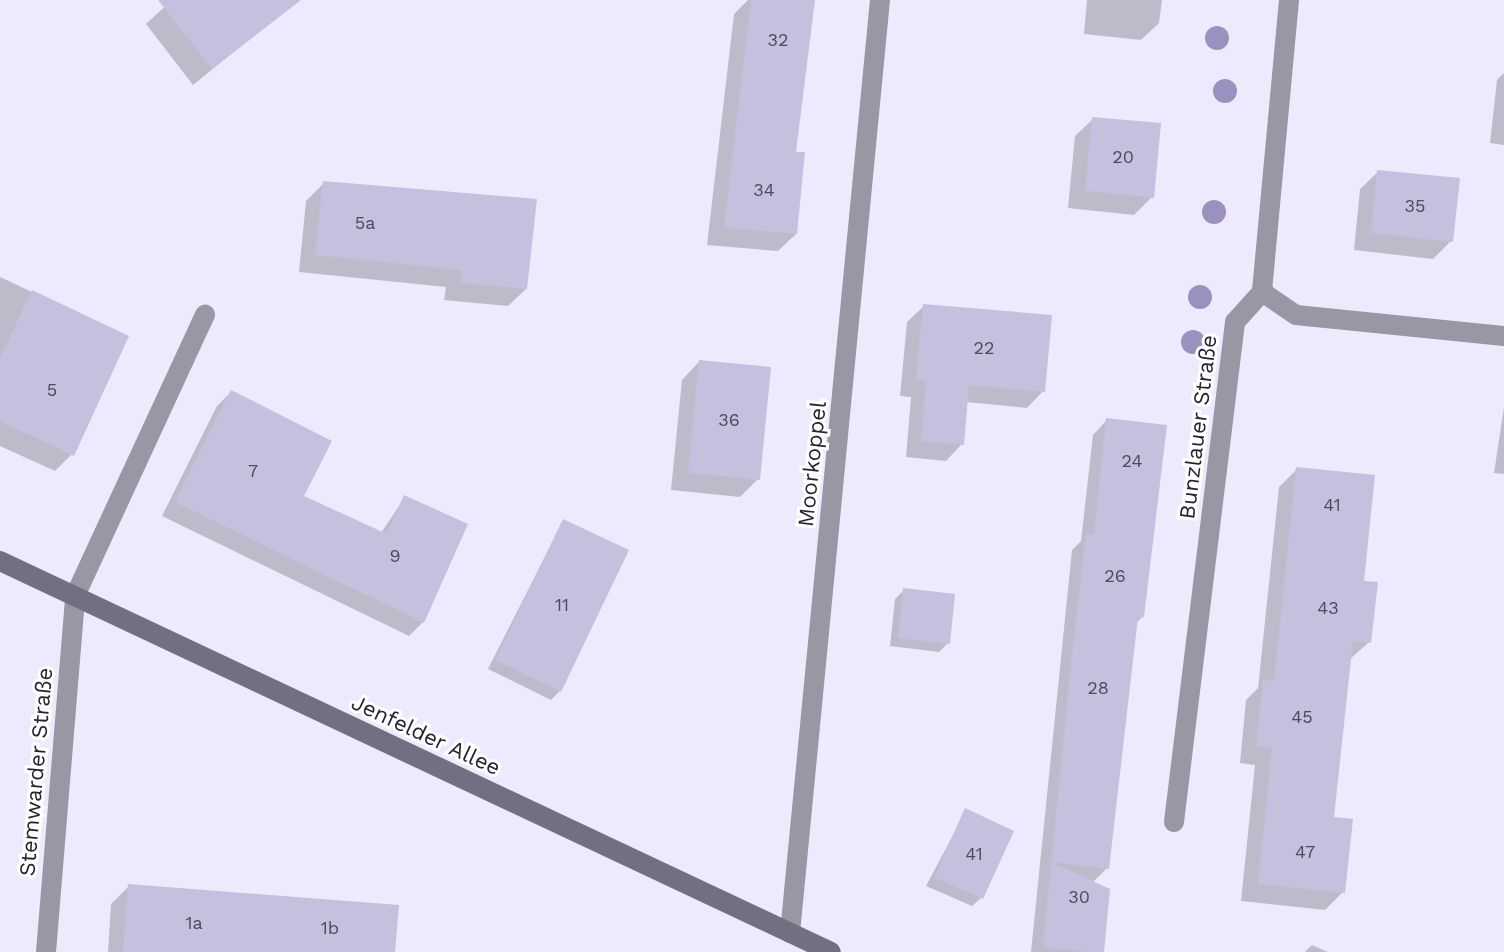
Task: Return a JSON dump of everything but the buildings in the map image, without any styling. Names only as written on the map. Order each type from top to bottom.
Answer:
[{"type":"main road","name":"Jenfelder Allee","points":[[0,561],[831,952]]},
{"type":"street","name":"Moorkoppel","points":[[790,933],[880,0]]},
{"type":"street","points":[[1289,0],[1262,292],[1296,315],[1504,336]]},
{"type":"street","name":"Bunzlauer Straße","points":[[1174,822],[1235,322],[1262,292]]},
{"type":"street","points":[[75,596],[205,315]]},
{"type":"street","name":"Stemwarder Straße","points":[[46,952],[75,596]]}]
